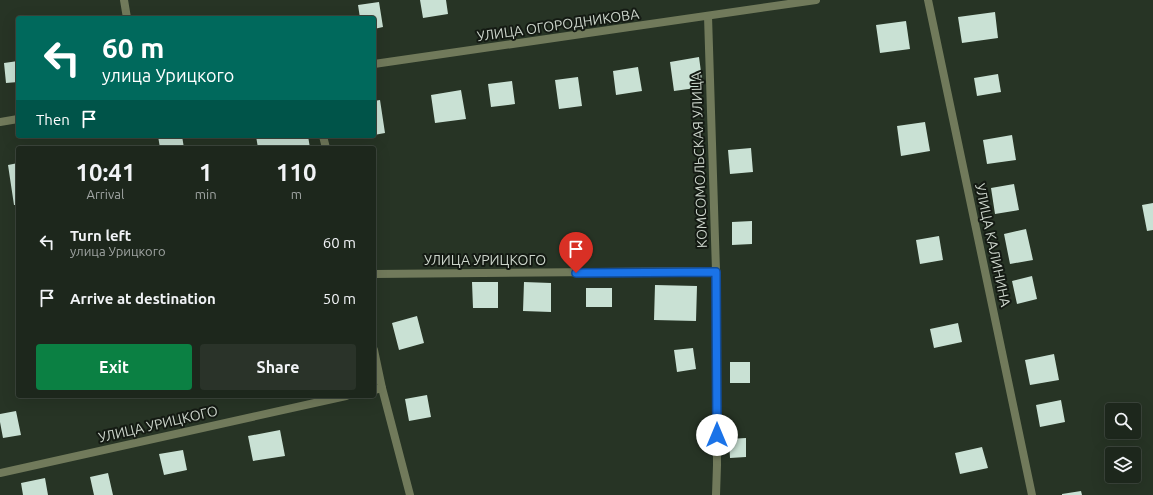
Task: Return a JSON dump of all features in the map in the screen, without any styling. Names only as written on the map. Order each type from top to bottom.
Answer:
[{"type":"street","points":[[124,0],[126,16]]},
{"type":"street","name":"УЛИЦА ОГОРОДНИКОВА","points":[[376,64],[816,0]]},
{"type":"street","name":"УЛИЦА КАЛИНИНА","points":[[928,0],[1032,495]]},
{"type":"street","name":"КОМСОМОЛЬСКАЯ УЛИЦА","points":[[708,16],[716,272],[716,495]]},
{"type":"street","points":[[0,122],[16,119]]},
{"type":"street","name":"УЛИЦА УРИЦКОГО","points":[[376,274],[716,272]]},
{"type":"street","points":[[376,370],[378,389],[410,495]]},
{"type":"street","name":"УЛИЦА УРИЦКОГО","points":[[0,473],[337,398]]},
{"type":"building","points":[[420,0],[446,0],[448,14],[423,18]]},
{"type":"building","points":[[379,2],[383,27],[376,29],[376,16],[360,16],[358,5]]},
{"type":"building","points":[[995,12],[998,38],[962,43],[958,17]]},
{"type":"building","points":[[906,21],[910,49],[880,53],[876,25]]},
{"type":"building","points":[[699,57],[703,87],[674,91],[670,62]]},
{"type":"building","points":[[16,61],[16,82],[6,83],[4,63]]},
{"type":"building","points":[[638,67],[642,91],[616,95],[613,71]]},
{"type":"building","points":[[998,74],[1001,92],[977,96],[974,78]]},
{"type":"building","points":[[578,77],[582,106],[559,109],[555,80]]},
{"type":"building","points":[[512,81],[515,104],[491,107],[488,84]]},
{"type":"building","points":[[461,90],[466,119],[435,123],[431,95]]},
{"type":"building","points":[[380,100],[385,133],[376,135],[376,101]]},
{"type":"building","points":[[925,122],[930,151],[901,156],[897,126]]},
{"type":"building","points":[[1012,135],[1016,160],[987,164],[983,140]]},
{"type":"building","points":[[158,138],[182,138],[184,146],[160,146]]},
{"type":"building","points":[[256,138],[308,138],[310,146],[258,146]]},
{"type":"building","points":[[751,148],[753,172],[730,174],[728,150]]},
{"type":"building","points":[[16,163],[16,205],[14,205],[8,165]]},
{"type":"building","points":[[1014,184],[1019,210],[995,214],[991,188]]},
{"type":"building","points":[[1153,203],[1153,230],[1147,231],[1142,205]]},
{"type":"building","points":[[752,221],[752,244],[732,245],[732,222]]},
{"type":"building","points":[[1026,229],[1033,260],[1010,264],[1004,234]]},
{"type":"building","points":[[939,236],[943,260],[920,264],[916,240]]},
{"type":"building","points":[[1032,276],[1037,299],[1017,304],[1012,281]]},
{"type":"building","points":[[472,282],[498,282],[498,308],[473,308]]},
{"type":"building","points":[[524,282],[551,283],[551,312],[523,311]]},
{"type":"building","points":[[655,285],[697,286],[696,321],[654,320]]},
{"type":"building","points":[[586,288],[612,288],[612,307],[586,307]]},
{"type":"building","points":[[417,316],[424,343],[399,350],[392,323]]},
{"type":"building","points":[[958,323],[962,342],[934,348],[930,329]]},
{"type":"building","points":[[693,348],[696,369],[677,372],[674,350]]},
{"type":"building","points":[[1054,354],[1059,380],[1030,385],[1025,360]]},
{"type":"building","points":[[730,362],[750,362],[750,383],[730,383]]},
{"type":"building","points":[[427,395],[431,417],[409,421],[405,399]]},
{"type":"building","points":[[1061,400],[1065,422],[1040,427],[1036,405]]},
{"type":"building","points":[[16,411],[21,435],[3,438],[0,414]]},
{"type":"building","points":[[280,430],[285,456],[253,461],[248,436]]},
{"type":"building","points":[[746,438],[746,457],[730,458],[729,439]]},
{"type":"building","points":[[982,447],[988,468],[960,474],[955,453]]},
{"type":"building","points":[[183,450],[187,470],[164,475],[159,454]]},
{"type":"building","points":[[108,473],[113,495],[94,495],[90,477]]},
{"type":"building","points":[[45,478],[48,495],[23,495],[21,483]]},
{"type":"building","points":[[1081,491],[1082,495],[1062,495],[1062,494]]},
{"type":"route","points":[[576,273],[716,272],[717,435]]}]
